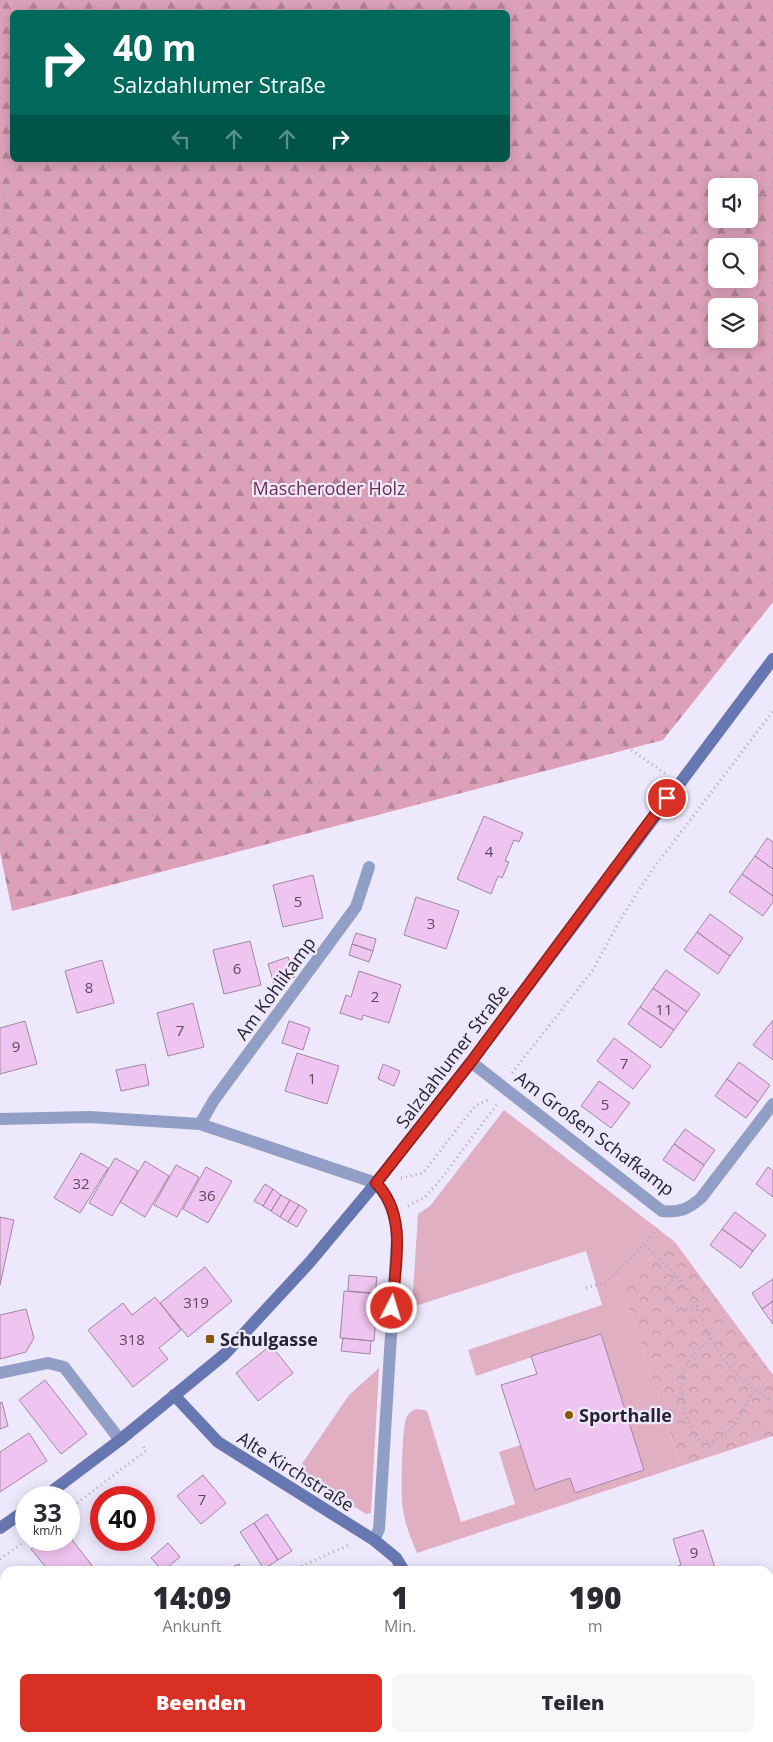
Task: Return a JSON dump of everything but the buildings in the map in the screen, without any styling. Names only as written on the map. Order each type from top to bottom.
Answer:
[{"type":"main road","name":"Salzdahlumer Straße","points":[[59,1486],[133,1430],[225,1354],[246,1333],[376,1183],[471,1062],[678,783],[773,659]]},
{"type":"main road","name":"Alte Kirchstraße","points":[[174,1395],[218,1442],[361,1531],[396,1558],[401,1566]]},
{"type":"main road","points":[[0,1528],[15,1518]]},
{"type":"street","name":"Am Kohlikamp","points":[[200,1124],[214,1100],[356,907],[369,867]]},
{"type":"street","name":"Am Großen Schafkamp","points":[[471,1062],[503,1085],[662,1211],[674,1212],[688,1209],[702,1198],[773,1104]]},
{"type":"street","points":[[0,1119],[90,1117],[200,1124],[376,1183],[386,1193],[395,1213],[397,1238],[380,1519],[379,1528],[374,1540]]},
{"type":"street","points":[[0,1373],[48,1363],[64,1367],[120,1440]]},
{"type":"path","points":[[376,0],[395,10]]},
{"type":"path","points":[[510,84],[532,101],[566,122],[606,172],[633,229],[686,245]]},
{"type":"path","points":[[17,162],[2,203],[24,304],[39,350],[70,390],[494,581],[598,727],[678,783]]},
{"type":"path","points":[[758,198],[773,184]]},
{"type":"path","points":[[372,772],[442,663],[479,614],[494,581],[568,530],[693,229],[708,222]]},
{"type":"path","points":[[0,339],[39,350]]},
{"type":"path","points":[[376,1183],[423,1173],[475,1106],[492,1098],[503,1085],[593,970],[620,920],[650,874],[773,711]]},
{"type":"path","points":[[0,845],[598,727]]},
{"type":"path","points":[[395,1213],[425,1197],[438,1183],[497,1106],[503,1085]]},
{"type":"path","points":[[586,1288],[607,1282],[644,1245],[676,1276],[694,1299],[711,1339],[724,1360],[753,1390],[773,1402]]},
{"type":"path","points":[[676,1276],[665,1288],[664,1295],[678,1308],[698,1310]]},
{"type":"path","points":[[711,1339],[690,1360],[680,1380],[680,1396],[694,1436],[704,1443],[723,1436],[734,1427],[753,1390]]},
{"type":"path","points":[[80,1501],[146,1451],[133,1430]]},
{"type":"path","points":[[301,1566],[348,1546],[361,1531]]},
{"type":"path","points":[[0,1559],[15,1548]]},
{"type":"green space","name":"Mascheroder Holz","points":[[0,0],[773,0],[773,602],[663,740],[12,911],[0,852]]},
{"type":"green space","points":[[504,1110],[675,1242],[620,1280],[681,1466],[417,1553],[405,1521],[402,1494],[402,1457],[405,1421],[409,1413],[414,1410],[427,1411],[461,1522],[515,1504],[499,1452],[520,1445],[535,1490],[570,1478],[575,1492],[644,1470],[601,1334],[476,1376],[468,1350],[602,1305],[586,1251],[412,1307],[418,1214],[430,1206]]},
{"type":"green space","points":[[675,1242],[773,1375],[773,1436],[681,1466],[620,1280]]},
{"type":"green space","points":[[379,1368],[371,1513],[366,1514],[297,1471],[349,1395]]},
{"type":"place","name":"Schulgasse","points":[[210,1339]]},
{"type":"place","name":"Sporthalle","points":[[569,1415]]},
{"type":"route","points":[[392,1308],[397,1223],[395,1213],[386,1193],[376,1183],[471,1062],[667,798]]}]
